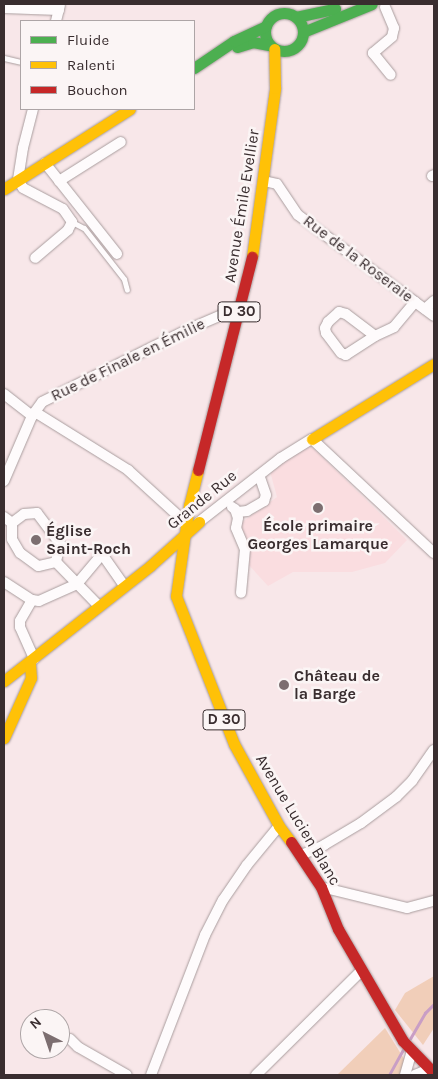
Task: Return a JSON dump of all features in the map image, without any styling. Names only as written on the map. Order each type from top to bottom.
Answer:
[{"type":"main road","points":[[271,47],[266,39],[274,4]]},
{"type":"main road","points":[[197,66],[269,21],[286,13],[319,14],[356,4]]},
{"type":"main road","points":[[303,32],[369,5]]},
{"type":"main road","points":[[197,66],[244,44],[253,42],[289,51],[302,40],[303,32],[292,12]]},
{"type":"main road","name":"Avenue Émile Evellier","points":[[271,47],[276,88]]},
{"type":"main road","name":"Avenue Émile Evellier","points":[[186,528],[254,248],[276,88],[289,51]]},
{"type":"main road","points":[[4,189],[128,110]]},
{"type":"main road","name":"Grande Rue","points":[[312,439],[434,364]]},
{"type":"main road","name":"Grande Rue","points":[[4,681],[98,605],[150,566],[186,528],[199,522]]},
{"type":"main road","name":"Avenue Lucien Blanc","points":[[186,528],[176,596],[234,744],[279,826],[301,855],[321,888],[338,929],[361,972],[403,1041],[412,1052]]},
{"type":"main road","points":[[4,736],[30,678],[32,660]]},
{"type":"main road","name":"D 30","points":[[412,1052],[432,1071]]},
{"type":"street","points":[[5,7],[59,7],[56,20]]},
{"type":"street","points":[[385,7],[394,28],[392,37],[373,53],[391,75]]},
{"type":"street","points":[[33,110],[18,180],[23,188],[63,209],[72,222],[68,230],[35,258]]},
{"type":"street","points":[[59,181],[120,142]]},
{"type":"street","points":[[45,163],[117,254]]},
{"type":"street","name":"Rue de la Roseraie","points":[[264,181],[277,184],[298,215],[434,316]]},
{"type":"street","points":[[426,309],[434,301]]},
{"type":"street","points":[[375,336],[346,314],[339,312],[328,322],[326,328],[326,333],[341,354],[346,355],[375,336],[394,327],[415,302]]},
{"type":"street","name":"Rue de Finale en Émilie","points":[[4,482],[33,413],[42,402],[55,394],[240,307]]},
{"type":"street","points":[[4,394],[128,470],[186,528]]},
{"type":"street","points":[[312,439],[434,553]]},
{"type":"street","name":"Grande Rue","points":[[199,522],[281,458],[312,439]]},
{"type":"street","points":[[225,502],[238,512],[247,510],[264,501],[266,494],[260,475]]},
{"type":"street","points":[[235,509],[238,518],[236,528],[245,548],[241,593]]},
{"type":"street","points":[[37,513],[60,544],[56,562],[38,566],[20,552],[12,539],[8,520],[24,514],[37,513]]},
{"type":"street","points":[[4,582],[32,600],[39,601],[77,584],[102,554],[124,585]]},
{"type":"street","points":[[56,562],[98,605]]},
{"type":"street","points":[[32,600],[20,621],[20,627],[32,660]]},
{"type":"street","points":[[301,855],[324,845],[361,823],[396,797],[412,781],[434,750]]},
{"type":"street","points":[[151,1075],[205,935],[223,900],[247,865],[279,826]]},
{"type":"street","points":[[321,888],[407,908],[434,901]]},
{"type":"street","points":[[256,1075],[361,972]]},
{"type":"street","points":[[70,1038],[78,1047],[127,1075]]},
{"type":"street","points":[[405,1075],[412,1052]]},
{"type":"street","points":[[415,1075],[432,1071]]},
{"type":"lane","points":[[4,58],[20,62]]},
{"type":"lane","points":[[72,222],[84,228],[124,279],[127,290]]},
{"type":"shaded area","name":"École primaire Georges Lamarque","points":[[310,445],[407,540],[385,563],[352,572],[293,572],[268,586],[247,563],[249,545],[238,525],[277,497],[270,471]]},
{"type":"shaded area","points":[[434,976],[434,1028],[423,1045],[395,1010],[405,993]]},
{"type":"shaded area","points":[[385,1028],[406,1062],[402,1075],[337,1075]]},
{"type":"waterway","points":[[410,1039],[425,1013],[434,1004]]},
{"type":"waterway","points":[[389,1075],[403,1050]]},
{"type":"traffic: fast","points":[[303,32],[372,4]]},
{"type":"traffic: fast","points":[[296,17],[335,9]]},
{"type":"traffic: fast","points":[[284,13],[298,18],[303,32],[298,46],[284,51],[270,46],[265,32],[270,18],[284,13]]},
{"type":"traffic: fast","points":[[195,67],[234,41],[266,26]]},
{"type":"traffic: fast","points":[[237,47],[253,42],[269,45]]},
{"type":"traffic: slow","points":[[252,257],[275,88],[274,49]]},
{"type":"traffic: slow","points":[[4,189],[128,110]]},
{"type":"traffic: slow","points":[[312,439],[434,364]]},
{"type":"traffic: slow","points":[[198,470],[189,505],[176,596],[234,744],[279,826],[291,842]]},
{"type":"traffic: slow","points":[[4,681],[150,566],[199,522]]},
{"type":"traffic: slow","points":[[4,738],[31,678],[30,662]]},
{"type":"traffic: jam","points":[[198,470],[252,257]]},
{"type":"traffic: jam","points":[[291,842],[321,887],[338,929],[403,1041],[434,1073]]},
{"type":"place","name":"École primaire Georges Lamarque","points":[[318,508]]},
{"type":"place","name":"Église Saint-Roch","points":[[36,540]]},
{"type":"place","name":"Château de la Barge","points":[[284,685]]}]
